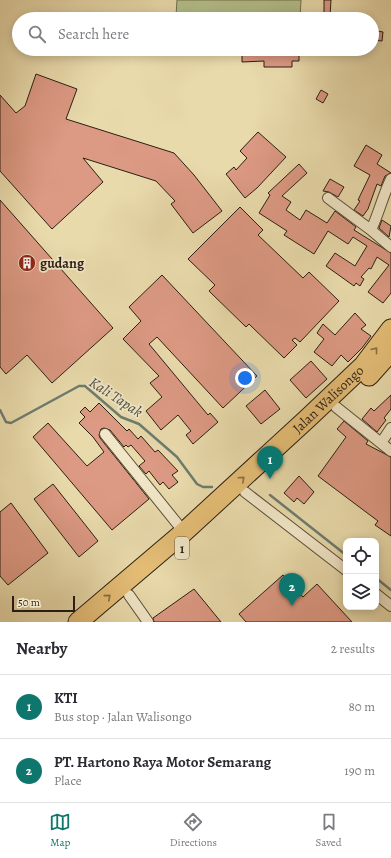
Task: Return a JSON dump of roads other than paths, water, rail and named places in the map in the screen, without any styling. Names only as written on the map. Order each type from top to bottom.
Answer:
[{"type":"highway","name":"Jalan Walisongo","points":[[78,622],[184,532],[363,366],[391,329]]},
{"type":"highway","name":"Jalan Walisongo","points":[[99,622],[245,492],[366,380],[391,352]]},
{"type":"street","points":[[371,230],[381,210],[386,190],[391,179]]},
{"type":"street","points":[[328,198],[371,230],[391,248]]},
{"type":"street","points":[[336,407],[391,451]]},
{"type":"street","points":[[381,442],[391,428]]},
{"type":"street","points":[[105,434],[184,532]]},
{"type":"street","points":[[245,492],[343,568]]},
{"type":"street","points":[[129,595],[148,622]]},
{"type":"street","points":[[379,596],[391,606]]},
{"type":"waterway","name":"Kali Tapak","points":[[0,410],[6,422],[11,423],[79,386],[85,386],[121,417],[139,424],[177,457],[197,484],[203,487],[212,487]]},
{"type":"waterway","name":"Kali Tapak","points":[[270,495],[343,553]]},
{"type":"waterway","name":"Kali Tapak","points":[[379,580],[391,590]]},
{"type":"place","name":"gudang","points":[[27,263]]},
{"type":"place","name":"KTI","points":[[270,479]]},
{"type":"place","name":"PT. Hartono Raya Motor Semarang","points":[[292,606]]}]
